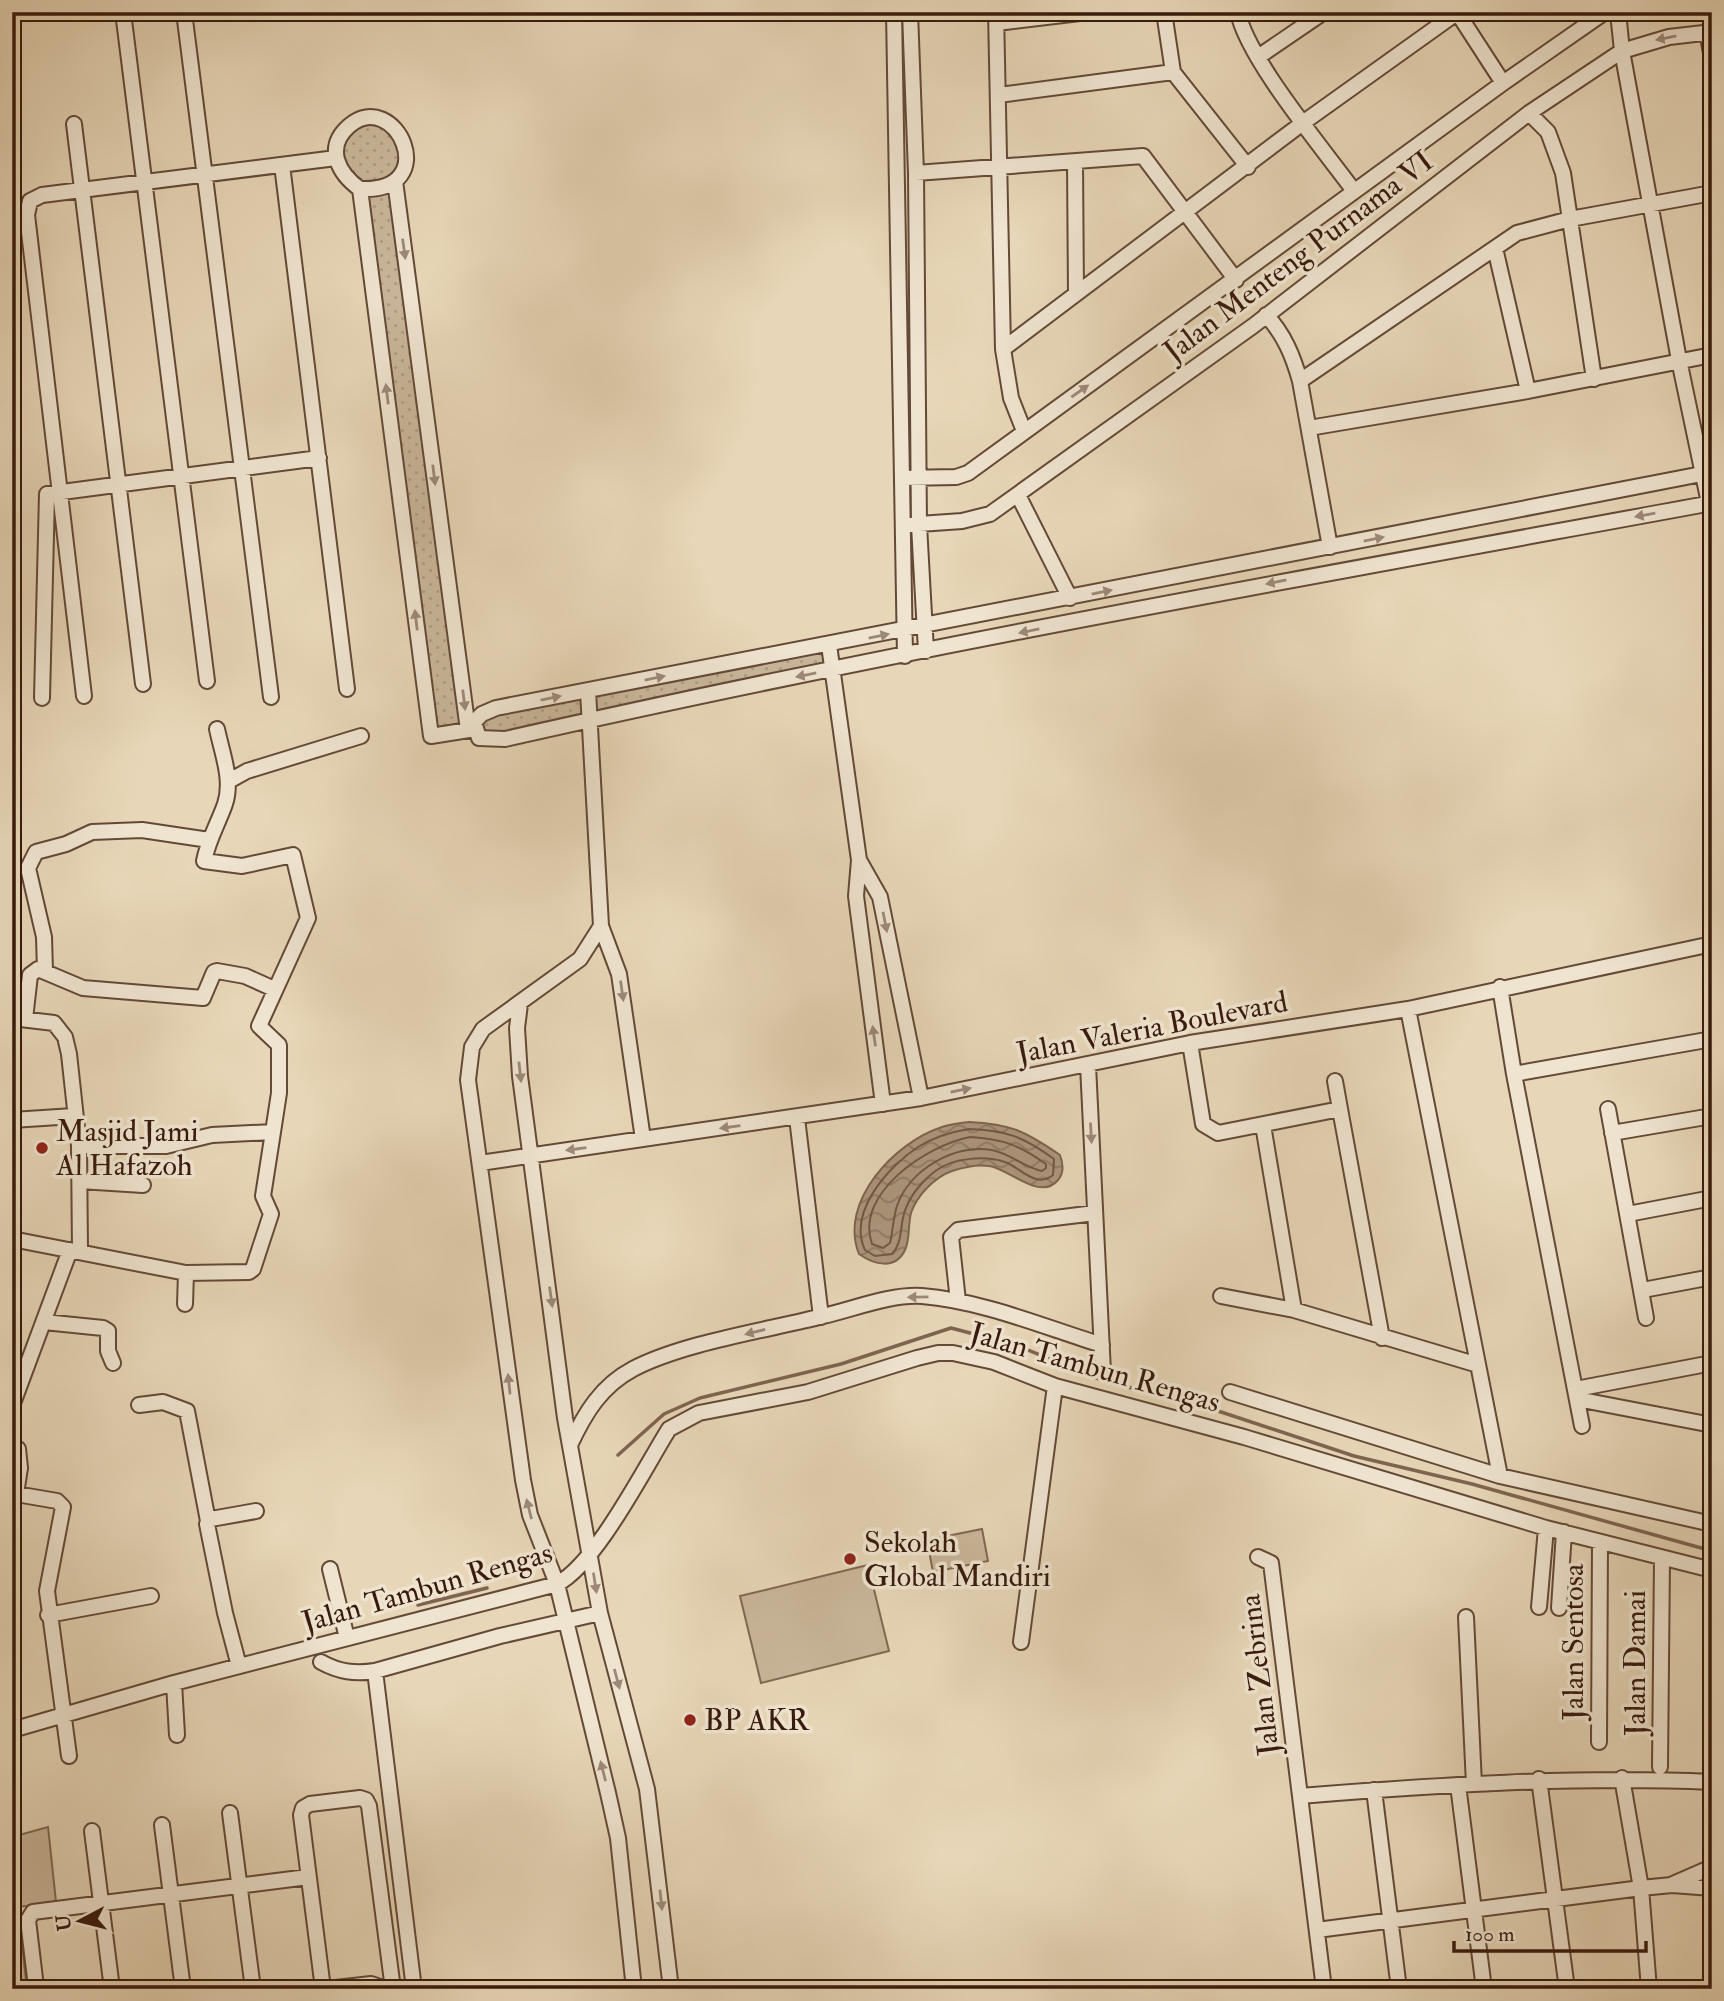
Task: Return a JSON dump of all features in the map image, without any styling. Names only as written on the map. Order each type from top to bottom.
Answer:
[{"type":"street","points":[[123,12],[207,681]]},
{"type":"street","points":[[184,12],[271,697]]},
{"type":"street","points":[[894,12],[912,525],[905,656]]},
{"type":"street","points":[[910,12],[916,173],[911,478]]},
{"type":"street","points":[[1024,430],[1011,398],[1003,349],[996,18],[1088,12]]},
{"type":"street","points":[[1164,12],[1173,72],[1248,167]]},
{"type":"street","points":[[1238,12],[1240,24],[1258,57],[1354,191]]},
{"type":"street","points":[[1258,57],[1310,17],[1324,12]]},
{"type":"street","points":[[1003,349],[1188,213],[1304,122],[1457,12],[1503,83]]},
{"type":"street","points":[[395,181],[471,729],[479,738],[488,741],[1320,574],[1710,503],[1708,472],[1679,360],[1652,202],[1614,13]]},
{"type":"street","name":"Jalan Menteng Purnama VI","points":[[911,478],[961,476],[1236,280],[1503,83],[1614,13]]},
{"type":"street","points":[[1709,32],[1712,58]]},
{"type":"street","name":"Jalan Menteng Purnama VI","points":[[912,525],[975,519],[990,514],[1266,315],[1529,113],[1622,47],[1709,32]]},
{"type":"street","points":[[999,95],[1173,72]]},
{"type":"street","points":[[1529,113],[1548,132],[1558,151],[1594,379]]},
{"type":"street","points":[[366,118],[384,121],[399,131],[407,148],[405,166],[395,181],[379,190],[360,188],[344,177],[336,158],[338,140],[349,125],[366,118]]},
{"type":"street","points":[[75,124],[144,684]]},
{"type":"street","points":[[916,173],[1000,169],[1143,156],[1236,280]]},
{"type":"street","points":[[84,696],[27,215],[30,201],[42,195],[336,158]]},
{"type":"street","points":[[1075,162],[1076,294]]},
{"type":"street","points":[[282,165],[347,689]]},
{"type":"street","points":[[360,188],[431,736],[471,729]]},
{"type":"street","points":[[1300,381],[1495,248],[1533,227],[1652,202],[1712,193]]},
{"type":"street","points":[[1495,248],[1528,391]]},
{"type":"street","points":[[1266,315],[1278,328],[1294,359],[1300,381],[1309,428],[1323,549],[1320,574]]},
{"type":"street","points":[[1309,428],[1528,391],[1712,355]]},
{"type":"street","points":[[42,698],[47,494],[318,457]]},
{"type":"street","points":[[471,729],[474,722],[490,710],[1708,472]]},
{"type":"street","points":[[1017,495],[1070,598]]},
{"type":"street","points":[[912,525],[926,652]]},
{"type":"street","points":[[829,645],[859,860],[856,896],[883,1104]]},
{"type":"street","points":[[588,691],[592,719],[601,926],[619,974],[643,1139]]},
{"type":"street","points":[[12,1239],[186,1273],[245,1273],[253,1269],[271,1214],[262,1196],[279,1093],[279,1045],[259,1028],[274,989],[308,918],[296,858],[291,855],[242,866],[206,863],[204,860],[209,840],[225,804],[229,781],[217,729]]},
{"type":"street","points":[[229,781],[247,771],[361,736]]},
{"type":"street","points":[[45,971],[44,937],[28,869],[36,852],[66,844],[92,832],[142,830],[209,840]]},
{"type":"street","points":[[859,860],[880,897],[921,1098]]},
{"type":"street","points":[[601,926],[580,959],[484,1029],[472,1046],[468,1080],[523,1480],[530,1515],[556,1584],[566,1621],[618,1838],[634,1989]]},
{"type":"street","name":"Jalan Valeria Boulevard","points":[[480,1163],[921,1098],[1190,1043],[1408,1009],[1500,987],[1712,944]]},
{"type":"street","points":[[12,1406],[75,1250],[80,1181],[79,1146],[65,1037],[54,1023],[18,1018],[30,975],[38,969],[83,988],[203,998],[215,971],[245,976],[274,989]]},
{"type":"street","points":[[1500,987],[1514,1074],[1583,1426]]},
{"type":"street","points":[[520,1004],[517,1028],[519,1066],[570,1445],[600,1613],[647,1789],[671,1989]]},
{"type":"street","points":[[1408,1009],[1500,1476]]},
{"type":"street","points":[[1514,1074],[1712,1039]]},
{"type":"street","points":[[1190,1043],[1203,1124],[1218,1133],[1340,1109]]},
{"type":"street","points":[[1088,1065],[1103,1372]]},
{"type":"street","points":[[1335,1081],[1382,1338]]},
{"type":"street","points":[[1608,1110],[1646,1318]]},
{"type":"street","points":[[12,1120],[74,1116]]},
{"type":"street","points":[[1612,1133],[1712,1116]]},
{"type":"street","points":[[797,1118],[821,1317]]},
{"type":"street","points":[[1263,1125],[1294,1310]]},
{"type":"street","points":[[79,1146],[166,1146],[212,1135],[273,1132]]},
{"type":"street","points":[[80,1181],[143,1185]]},
{"type":"street","points":[[1628,1214],[1712,1198]]},
{"type":"street","points":[[958,1301],[951,1237],[958,1230],[1095,1213]]},
{"type":"street","points":[[185,1304],[186,1273]]},
{"type":"street","points":[[1643,1290],[1712,1277]]},
{"type":"street","points":[[570,1445],[593,1401],[633,1369],[664,1357],[821,1317],[919,1296],[958,1301],[1102,1345]]},
{"type":"street","points":[[1221,1296],[1294,1310],[1478,1365]]},
{"type":"street","points":[[44,1322],[103,1328],[108,1331],[108,1351],[113,1363]]},
{"type":"street","name":"Jalan Tambun Rengas","points":[[12,1730],[63,1710],[174,1683],[238,1661],[347,1638],[556,1584],[568,1578],[590,1552],[668,1429],[699,1413],[831,1386],[938,1353],[994,1362],[1055,1386],[1244,1437],[1546,1528],[1712,1570]]},
{"type":"street","points":[[1576,1394],[1712,1363]]},
{"type":"street","points":[[1021,1642],[1055,1386]]},
{"type":"street","points":[[1230,1392],[1500,1476],[1712,1524]]},
{"type":"street","points":[[1576,1394],[1712,1425]]},
{"type":"street","points":[[139,1405],[163,1402],[187,1411],[225,1614],[238,1661]]},
{"type":"street","points":[[14,1446],[20,1468],[14,1494],[57,1501],[62,1505],[47,1591],[48,1615],[69,1756]]},
{"type":"street","points":[[208,1521],[256,1511]]},
{"type":"street","points":[[1539,1607],[1546,1528]]},
{"type":"street","points":[[1559,1608],[1564,1532]]},
{"type":"street","name":"Jalan Sentosa","points":[[1599,1742],[1600,1542]]},
{"type":"street","name":"Jalan Zebrina","points":[[1258,1557],[1272,1563],[1324,1989]]},
{"type":"street","name":"Jalan Damai","points":[[1660,1768],[1662,1558]]},
{"type":"street","points":[[330,1569],[347,1638]]},
{"type":"street","points":[[48,1615],[151,1596]]},
{"type":"street","name":"Jalan Tambun Rengas","points":[[321,1662],[341,1671],[359,1674],[600,1613]]},
{"type":"street","points":[[1466,1617],[1474,1784]]},
{"type":"street","points":[[375,1671],[414,1987],[390,1989],[371,1984],[325,1989],[301,1815],[303,1808],[310,1804],[360,1798],[366,1800],[369,1806],[390,1989]]},
{"type":"street","points":[[174,1683],[177,1735]]},
{"type":"street","points":[[1622,1778],[1641,1888],[1649,1989]]},
{"type":"street","name":"Jalan Zebrina","points":[[1300,1796],[1539,1779],[1622,1778],[1712,1782]]},
{"type":"street","points":[[1539,1779],[1567,1989]]},
{"type":"street","points":[[1458,1785],[1484,1989]]},
{"type":"street","points":[[1374,1790],[1399,1989]]},
{"type":"street","points":[[230,1813],[253,1989]]},
{"type":"street","points":[[162,1825],[183,1989]]},
{"type":"street","points":[[92,1831],[112,1989]]},
{"type":"street","points":[[1672,1885],[1712,1867]]},
{"type":"street","points":[[36,1987],[29,1915],[101,1902],[308,1877]]},
{"type":"street","points":[[1317,1930],[1641,1888],[1672,1885],[1712,1888]]},
{"type":"shaded area","points":[[384,121],[407,148],[395,182],[468,730],[431,736],[361,189],[344,177],[338,140],[349,125]]},
{"type":"shaded area","points":[[829,645],[833,670],[479,738],[482,714]]},
{"type":"shaded area","points":[[982,1529],[988,1561],[933,1572],[927,1540]]},
{"type":"shaded area","points":[[868,1565],[889,1651],[761,1683],[740,1596]]},
{"type":"shaded area","points":[[48,1827],[56,1902],[18,1907],[27,1989],[12,1989],[12,1837]]},
{"type":"water","points":[[969,1122],[1007,1127],[1037,1140],[1060,1155],[1062,1174],[1051,1186],[1042,1187],[1033,1186],[989,1166],[970,1166],[952,1171],[933,1182],[922,1193],[911,1213],[907,1246],[901,1257],[884,1264],[859,1254],[855,1234],[856,1214],[875,1177],[906,1146],[924,1135],[945,1126]]},
{"type":"waterway","points":[[618,1455],[664,1414],[700,1398],[841,1364],[951,1328],[1016,1345],[1106,1382],[1188,1401],[1354,1456],[1472,1484],[1712,1551]]},
{"type":"waterway","points":[[418,1605],[487,1588]]},
{"type":"place","name":"Masjid Jami Al Hafazoh","points":[[42,1148]]},
{"type":"place","name":"Sekolah Global Mandiri","points":[[850,1559]]},
{"type":"place","name":"BP AKR","points":[[690,1720]]}]
